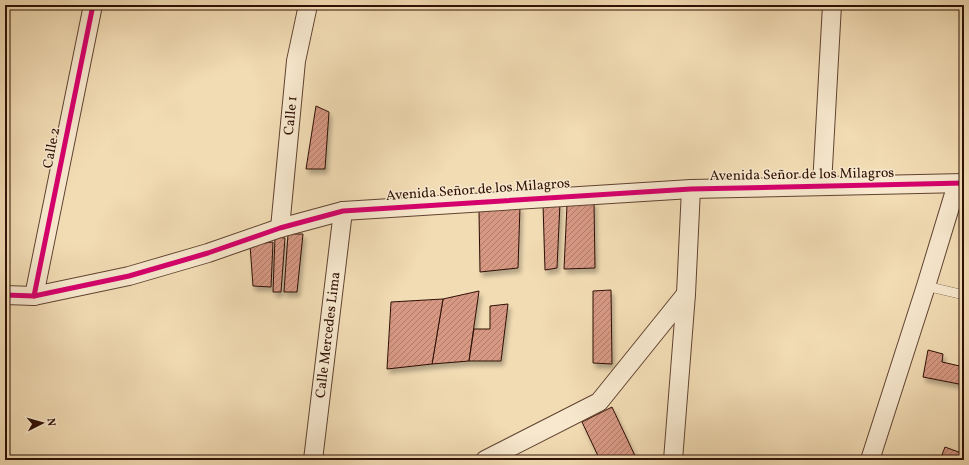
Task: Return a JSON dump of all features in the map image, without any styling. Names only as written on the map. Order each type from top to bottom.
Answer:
[{"type":"street","name":"Calle 2","points":[[34,296],[93,5]]},
{"type":"street","name":"Calle 1","points":[[280,228],[296,61],[308,5]]},
{"type":"street","points":[[822,186],[832,5]]},
{"type":"street","name":"Avenida Señor de los Milagros","points":[[5,295],[34,296],[128,276],[208,253],[280,228],[343,211],[691,189],[960,183]]},
{"type":"street","points":[[870,460],[960,183]]},
{"type":"street","points":[[673,460],[686,294],[691,189]]},
{"type":"street","name":"Calle Mercedes Lima","points":[[313,460],[343,211]]},
{"type":"street","points":[[485,460],[599,402],[686,294]]},
{"type":"lane","points":[[926,286],[964,295]]},
{"type":"building","points":[[316,106],[329,112],[325,169],[306,169]]},
{"type":"building","points":[[594,202],[595,268],[564,269],[567,205]]},
{"type":"building","points":[[560,203],[557,268],[545,270],[543,204]]},
{"type":"building","points":[[520,206],[518,268],[480,272],[479,210]]},
{"type":"building","points":[[288,234],[303,234],[297,292],[284,292]]},
{"type":"building","points":[[275,237],[285,238],[281,292],[273,292]]},
{"type":"building","points":[[273,242],[271,287],[253,286],[250,245]]},
{"type":"building","points":[[611,290],[612,364],[593,363],[593,291]]},
{"type":"building","points":[[479,291],[469,361],[432,364],[443,299]]},
{"type":"building","points":[[443,299],[432,364],[387,369],[391,302]]},
{"type":"building","points":[[508,304],[501,361],[469,361],[474,329],[490,329],[490,306]]},
{"type":"building","points":[[928,350],[943,354],[942,362],[964,367],[964,385],[923,377]]},
{"type":"building","points":[[612,407],[637,460],[600,460],[582,422]]},
{"type":"building","points":[[945,447],[964,454],[964,460],[940,460]]},
{"type":"cycle path","points":[[34,296],[93,5]]},
{"type":"cycle path","points":[[5,295],[34,296],[129,276],[208,253],[280,228],[343,211],[691,189],[964,183]]}]
